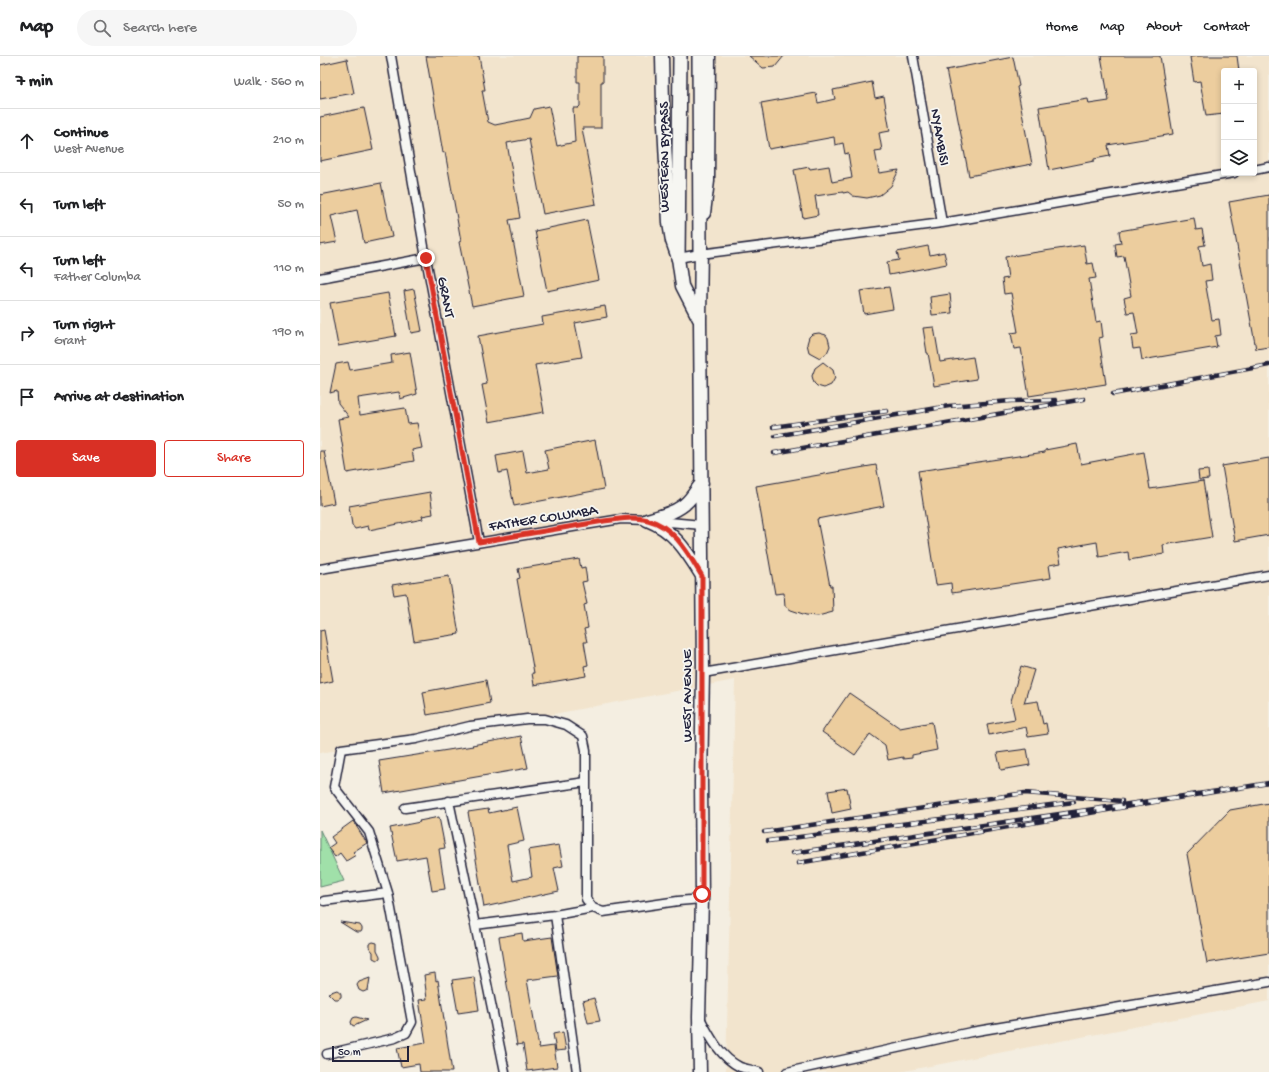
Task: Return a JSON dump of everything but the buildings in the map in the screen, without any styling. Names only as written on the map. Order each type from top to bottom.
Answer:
[{"type":"highway","name":"WESTERN BYPASS","points":[[678,258],[680,56]]},
{"type":"highway","points":[[699,56],[700,254]]},
{"type":"main road","name":"WEST AVENUE","points":[[662,56],[669,223],[672,241],[678,258],[682,286],[700,320]]},
{"type":"main road","name":"WEST AVENUE","points":[[700,1072],[699,1017],[702,899],[703,672],[700,254],[708,181],[709,56]]},
{"type":"main road","points":[[647,520],[663,515],[687,502],[702,482]]},
{"type":"main road","points":[[647,520],[666,529],[676,538],[702,576]]},
{"type":"street","name":"GRANT","points":[[391,56],[426,258],[479,542]]},
{"type":"street","name":"NYAMBISI","points":[[913,56],[942,223]]},
{"type":"street","points":[[1257,169],[1269,167]]},
{"type":"street","points":[[678,258],[942,223],[1221,175]]},
{"type":"street","points":[[320,278],[426,258]]},
{"type":"street","name":"FATHER COLUMBA","points":[[320,569],[621,519],[702,525]]},
{"type":"street","points":[[703,672],[1269,575]]},
{"type":"street","points":[[327,1054],[395,1038],[406,1033],[412,1022],[388,893],[369,832],[334,787],[341,749],[416,739],[470,726],[527,719],[546,719],[566,725],[583,736],[586,750],[586,899],[593,908],[603,912],[702,899]]},
{"type":"street","points":[[405,808],[586,782]]},
{"type":"street","points":[[449,801],[505,1072]]},
{"type":"street","points":[[324,901],[388,893]]},
{"type":"street","points":[[475,925],[555,915],[593,908]]},
{"type":"street","points":[[555,915],[578,1072]]},
{"type":"street","points":[[787,1072],[971,1032],[1269,982]]},
{"type":"street","points":[[699,1017],[714,1043],[726,1057],[740,1067],[759,1072]]},
{"type":"shaded area","points":[[320,56],[1269,56],[1269,1001],[899,1072],[726,1072],[735,680],[527,719],[320,753]]},
{"type":"green space","points":[[320,830],[344,881],[320,887]]},
{"type":"railway","points":[[1113,394],[1269,365]]},
{"type":"railway","points":[[774,453],[1084,399]]},
{"type":"railway","points":[[775,436],[949,406],[1011,401],[1056,400]]},
{"type":"railway","points":[[773,427],[887,411]]},
{"type":"railway","points":[[1220,791],[1269,783]]},
{"type":"railway","points":[[792,853],[1225,790],[798,863]]},
{"type":"railway","points":[[764,832],[1025,793],[1122,801]]},
{"type":"railway","points":[[768,841],[1074,802]]},
{"type":"route","points":[[426,258],[479,542],[604,521],[621,519],[647,520],[658,524],[676,538],[702,576],[702,894]]}]
